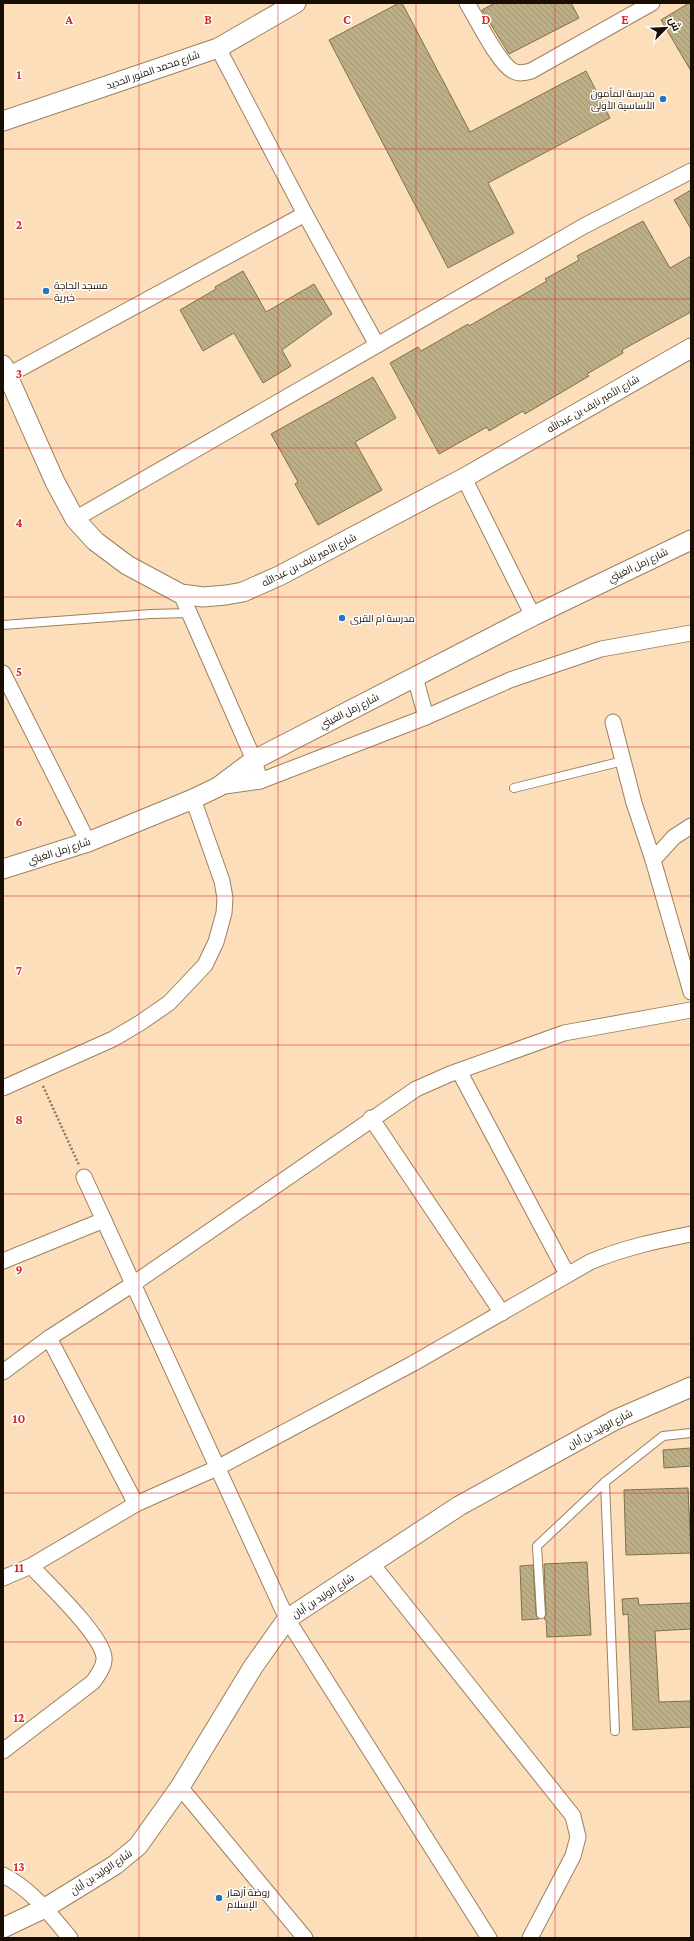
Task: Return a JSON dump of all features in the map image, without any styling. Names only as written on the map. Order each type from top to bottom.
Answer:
[{"type":"street","name":"شارع محمد المنور الحديد","points":[[3,121],[218,48],[296,3]]},
{"type":"street","points":[[467,3],[507,67],[521,73],[531,71],[652,3]]},
{"type":"street","points":[[218,48],[305,214],[377,345]]},
{"type":"street","points":[[75,519],[584,226],[691,171]]},
{"type":"street","points":[[4,372],[305,214]]},
{"type":"street","name":"شارع الأمير نايف بن عبدالله","points":[[4,372],[55,482],[75,519],[95,541],[127,565],[181,594],[203,597],[226,596],[243,592],[280,576],[464,478],[691,348]]},
{"type":"street","points":[[464,478],[533,616]]},
{"type":"street","name":"شارع زمل الغيثي","points":[[3,869],[88,842],[218,787],[254,760],[533,616],[691,540]]},
{"type":"street","points":[[181,594],[254,760],[260,781]]},
{"type":"street","points":[[218,787],[260,781],[426,717],[510,680],[601,648],[691,633]]},
{"type":"street","points":[[3,673],[88,842]]},
{"type":"street","points":[[415,677],[426,717]]},
{"type":"street","points":[[613,722],[634,803],[653,860],[691,992]]},
{"type":"street","points":[[3,1088],[113,1039],[140,1023],[169,1003],[204,965],[216,942],[224,913],[224,898],[222,881],[192,799]]},
{"type":"street","points":[[653,860],[674,837],[691,826]]},
{"type":"street","points":[[3,1372],[49,1338],[133,1284],[371,1118],[416,1089],[459,1071],[564,1033],[691,1010]]},
{"type":"street","points":[[459,1071],[567,1274]]},
{"type":"street","points":[[371,1118],[502,1313]]},
{"type":"street","points":[[84,1177],[287,1619],[489,1938]]},
{"type":"street","points":[[3,1260],[104,1220]]},
{"type":"street","points":[[3,1578],[31,1566],[136,1504],[217,1468],[412,1364],[567,1274],[612,1252],[645,1243],[691,1234]]},
{"type":"street","points":[[49,1338],[136,1504]]},
{"type":"street","name":"شارع الوليد بن أبان","points":[[3,1928],[45,1908],[115,1864],[138,1846],[180,1787],[253,1667],[287,1619],[453,1510],[615,1420],[691,1387]]},
{"type":"street","points":[[372,1564],[573,1816],[578,1837],[573,1856],[530,1938]]},
{"type":"street","points":[[3,1751],[93,1682],[102,1668],[104,1657],[99,1643],[89,1630],[31,1566]]},
{"type":"street","points":[[180,1787],[305,1938]]},
{"type":"street","points":[[3,1875],[28,1892],[45,1908],[70,1938]]},
{"type":"lane","points":[[3,625],[151,614],[189,613]]},
{"type":"lane","points":[[514,788],[623,761]]},
{"type":"lane","points":[[541,1614],[537,1546],[605,1482],[663,1436],[691,1433]]},
{"type":"lane","points":[[605,1482],[615,1731]]},
{"type":"path","points":[[37,1074],[84,1177]]},
{"type":"building","points":[[399,3],[402,3],[470,132],[586,71],[610,118],[488,183],[514,233],[448,268],[329,40]]},
{"type":"building","points":[[495,3],[571,3],[579,18],[509,54],[482,10]]},
{"type":"building","points":[[691,3],[691,71],[661,20]]},
{"type":"building","points":[[691,190],[691,229],[674,200]]},
{"type":"building","points":[[643,221],[670,268],[691,256],[691,312],[622,350],[623,353],[587,374],[589,376],[525,414],[523,411],[489,431],[487,427],[439,454],[390,363],[418,347],[421,351],[468,324],[469,326],[547,281],[545,279],[579,260],[577,256]]},
{"type":"building","points":[[243,271],[266,312],[314,284],[332,314],[282,350],[291,366],[263,383],[234,333],[203,351],[180,310]]},
{"type":"building","points":[[373,377],[396,418],[355,442],[382,490],[318,525],[295,484],[298,482],[271,434]]},
{"type":"building","points":[[691,1448],[691,1466],[664,1468],[663,1450]]},
{"type":"building","points":[[688,1488],[691,1553],[626,1555],[624,1490]]},
{"type":"building","points":[[587,1562],[591,1635],[547,1637],[546,1619],[544,1619],[546,1614],[544,1564]]},
{"type":"building","points":[[533,1565],[536,1614],[539,1619],[522,1620],[520,1566]]},
{"type":"building","points":[[638,1598],[639,1605],[691,1603],[691,1629],[655,1631],[659,1702],[691,1701],[691,1727],[633,1730],[628,1614],[623,1615],[622,1599]]},
{"type":"place","name":"مدرسة المأمون الأساسية الأولى","points":[[663,99]]},
{"type":"place","name":"مسجد الحاجة خيرية","points":[[46,291]]},
{"type":"place","name":"مدرسة ام القرى","points":[[342,618]]},
{"type":"place","name":"روضة أزهار الإسلام","points":[[219,1898]]}]
